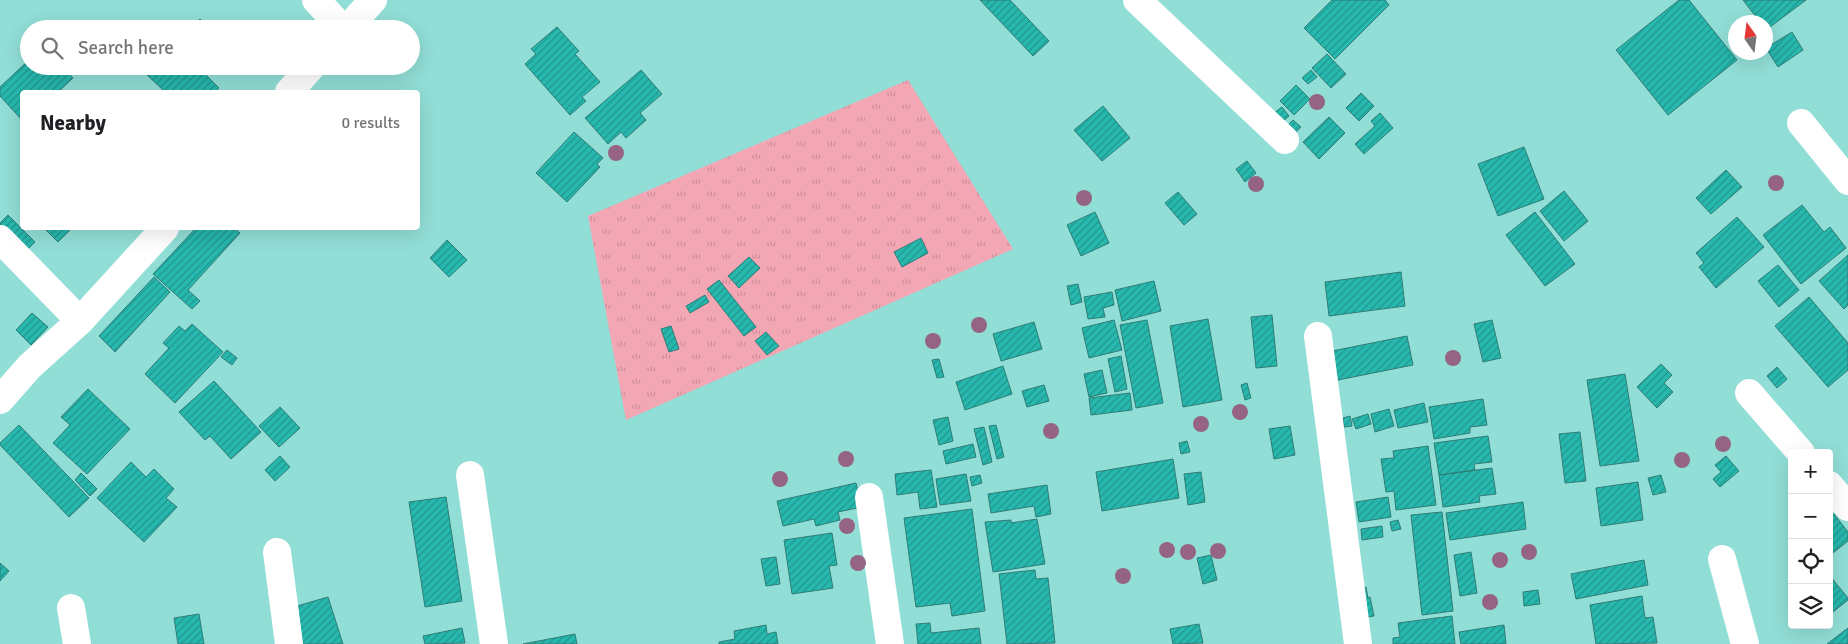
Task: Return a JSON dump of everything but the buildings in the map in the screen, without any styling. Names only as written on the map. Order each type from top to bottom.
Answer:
[{"type":"street","points":[[316,0],[335,20]]},
{"type":"street","points":[[355,20],[373,0]]},
{"type":"street","points":[[1137,0],[1285,140]]},
{"type":"street","points":[[290,90],[304,75]]},
{"type":"street","points":[[1801,123],[1848,180]]},
{"type":"street","points":[[0,400],[30,366],[80,321],[163,230]]},
{"type":"street","points":[[0,239],[80,321]]},
{"type":"street","points":[[1318,336],[1358,644]]},
{"type":"street","points":[[1750,393],[1798,449]]},
{"type":"street","points":[[470,475],[494,644]]},
{"type":"street","points":[[1833,490],[1848,507]]},
{"type":"street","points":[[869,497],[890,644]]},
{"type":"street","points":[[277,552],[289,644]]},
{"type":"street","points":[[1722,559],[1745,644]]},
{"type":"street","points":[[71,608],[77,644]]},
{"type":"green space","points":[[908,80],[1013,249],[626,420],[588,216]]}]
